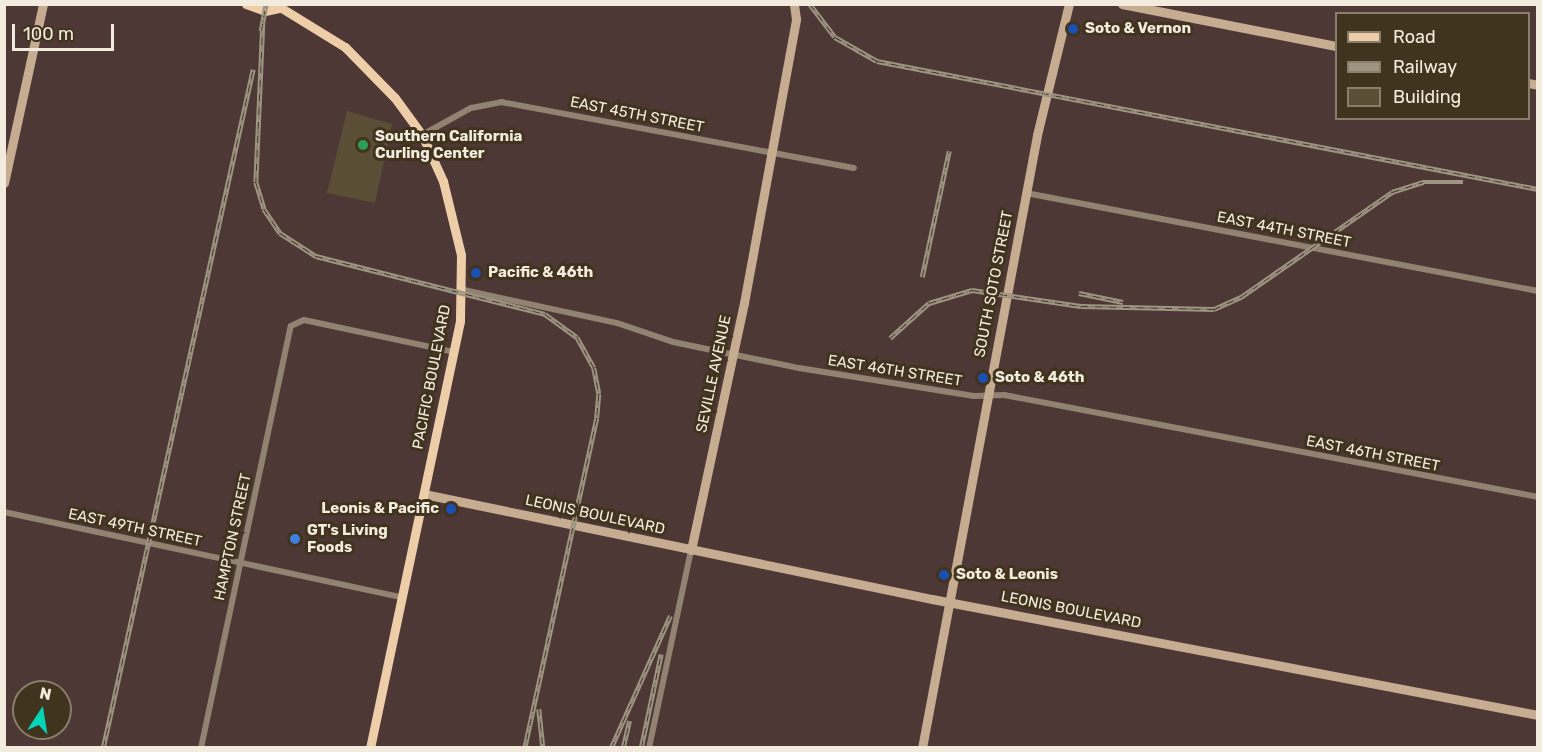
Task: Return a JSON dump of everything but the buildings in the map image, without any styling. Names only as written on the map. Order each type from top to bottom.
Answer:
[{"type":"main road","points":[[4,183],[43,4]]},
{"type":"main road","name":"PACIFIC BOULEVARD","points":[[246,4],[265,11],[277,6],[318,28],[363,63],[422,135],[454,214],[464,290],[454,352],[370,747]]},
{"type":"main road","name":"SEVILLE AVENUE","points":[[691,550],[734,355],[796,20],[794,4]]},
{"type":"main road","name":"SOUTH SOTO STREET","points":[[922,747],[1026,193],[1068,4]]},
{"type":"main road","points":[[1122,4],[1335,46]]},
{"type":"main road","name":"LEONIS BOULEVARD","points":[[424,494],[949,602],[1538,715]]},
{"type":"street","name":"EAST 45TH STREET","points":[[422,135],[471,108],[501,102],[854,168]]},
{"type":"street","name":"EAST 44TH STREET","points":[[1026,193],[1538,291]]},
{"type":"street","name":"EAST 46TH STREET","points":[[464,290],[734,355],[988,396],[1538,497]]},
{"type":"street","name":"HAMPTON STREET","points":[[201,747],[289,331],[294,322],[304,320],[454,352]]},
{"type":"street","name":"EAST 49TH STREET","points":[[4,512],[402,597]]},
{"type":"street","name":"SEVILLE AVENUE","points":[[649,747],[691,550]]},
{"type":"shaded area","points":[[4,5],[1537,5],[1537,747],[5,747]]},
{"type":"railway","points":[[261,31],[266,4]]},
{"type":"railway","points":[[810,4],[835,37],[877,61],[1538,189]]},
{"type":"railway","points":[[263,24],[256,182],[264,209],[280,233],[316,256],[545,314],[577,337],[594,368],[599,394],[597,418],[525,748]]},
{"type":"railway","points":[[103,748],[253,69]]},
{"type":"railway","points":[[922,277],[949,151]]},
{"type":"railway","points":[[890,338],[929,303],[972,290],[1081,306],[1214,309],[1241,297],[1392,192],[1423,182],[1463,182]]},
{"type":"railway","points":[[1079,293],[1123,302]]},
{"type":"railway","points":[[611,748],[670,616]]},
{"type":"railway","points":[[641,748],[661,654]]},
{"type":"railway","points":[[539,709],[543,748]]},
{"type":"railway","points":[[623,748],[629,721]]},
{"type":"place","name":"Soto & Vernon","points":[[1073,29]]},
{"type":"place","name":"Southern California Curling Center","points":[[363,145]]},
{"type":"place","name":"Pacific & 46th","points":[[476,273]]},
{"type":"place","name":"Soto & 46th","points":[[983,378]]},
{"type":"place","name":"Leonis & Pacific","points":[[451,509]]},
{"type":"place","name":"GT's Living Foods","points":[[295,539]]},
{"type":"place","name":"Soto & Leonis","points":[[944,575]]}]
